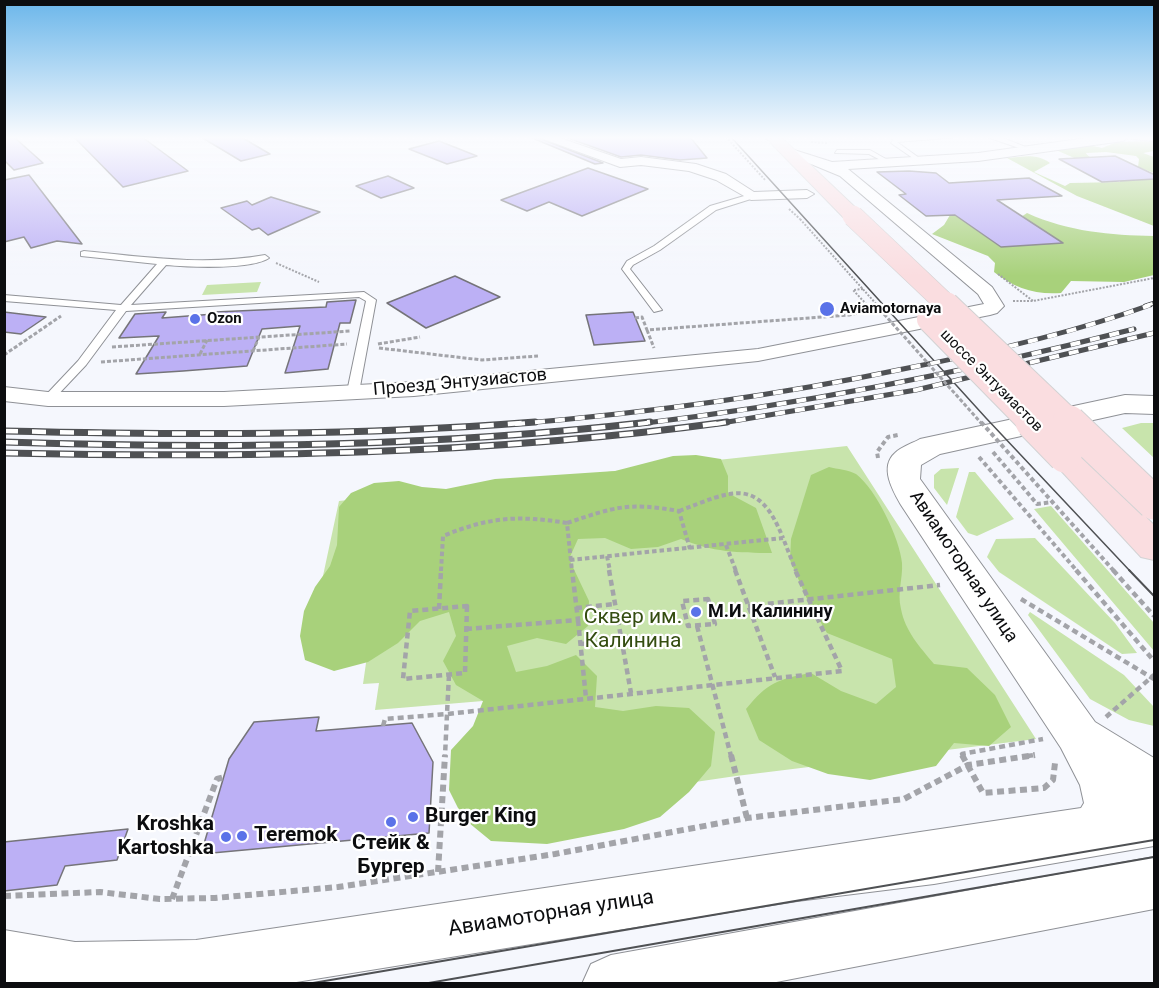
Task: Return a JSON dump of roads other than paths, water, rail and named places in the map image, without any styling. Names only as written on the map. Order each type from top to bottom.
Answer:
[{"type":"main road","name":"шоссе Энтузиастов","points":[[799,183],[807,194],[846,215],[1155,503]]},
{"type":"main road","name":"шоссе Энтузиастов","points":[[817,183],[1155,547]]},
{"type":"main road","name":"Авиамоторная улица","points":[[1096,830],[1110,807],[1102,778],[1061,737],[913,497],[903,471],[906,460],[931,446],[1125,404],[1155,405]]},
{"type":"main road","name":"Авиамоторная улица","points":[[1061,737],[1155,786]]},
{"type":"main road","name":"Авиамоторная улица","points":[[14,965],[95,972],[196,969],[797,875],[934,858],[1155,821]]},
{"type":"main road","points":[[611,984],[728,973],[1155,883]]},
{"type":"main road","points":[[140,984],[196,969]]},
{"type":"street","points":[[730,183],[750,196],[807,194]]},
{"type":"street","points":[[846,215],[855,183]]},
{"type":"street","points":[[856,183],[892,213]]},
{"type":"street","points":[[846,215],[860,206],[881,208],[892,213]]},
{"type":"street","name":"Проезд Энтузиастов","points":[[48,399],[224,399],[414,389],[758,355],[990,309],[994,306],[985,291],[892,213]]},
{"type":"street","points":[[4,394],[48,399]]},
{"type":"lane","points":[[657,310],[626,269],[630,263],[657,248],[713,208],[750,196]]},
{"type":"lane","points":[[84,254],[228,264],[265,258]]},
{"type":"lane","points":[[48,399],[164,261]]},
{"type":"lane","points":[[4,298],[77,306],[123,308],[361,294],[371,300],[353,392]]},
{"type":"tram line","points":[[773,183],[986,418],[1130,571]]},
{"type":"tram line","points":[[1129,570],[1154,596]]},
{"type":"tram line","points":[[307,984],[1154,840]]},
{"type":"tram line","points":[[423,984],[1154,857]]},
{"type":"railway","points":[[1145,306],[1154,303]]},
{"type":"railway","points":[[515,424],[710,403],[855,379],[1028,342],[1150,305]]},
{"type":"railway","points":[[638,424],[763,407],[888,385],[1011,359],[1134,329]]},
{"type":"railway","points":[[716,424],[916,390],[1154,333]]},
{"type":"railway","points":[[4,431],[336,432],[535,422]]},
{"type":"railway","points":[[4,442],[166,445],[327,444],[489,437],[650,422]]},
{"type":"railway","points":[[4,453],[185,455],[366,452],[547,441],[727,422]]},
{"type":"place","name":"Aviamotornaya","points":[[827,309]]},
{"type":"place","name":"Ozon","points":[[195,319]]},
{"type":"place","name":"М.И. Калинину","points":[[696,612]]},
{"type":"place","name":"Burger King","points":[[413,817]]},
{"type":"place","name":"Стейк & Бургер","points":[[391,822]]},
{"type":"place","name":"Teremok","points":[[242,836]]},
{"type":"place","name":"Kroshka Kartoshka","points":[[226,837]]},
{"type":"park label","name":"Сквер им. Калинина","points":[[633,630]]}]
